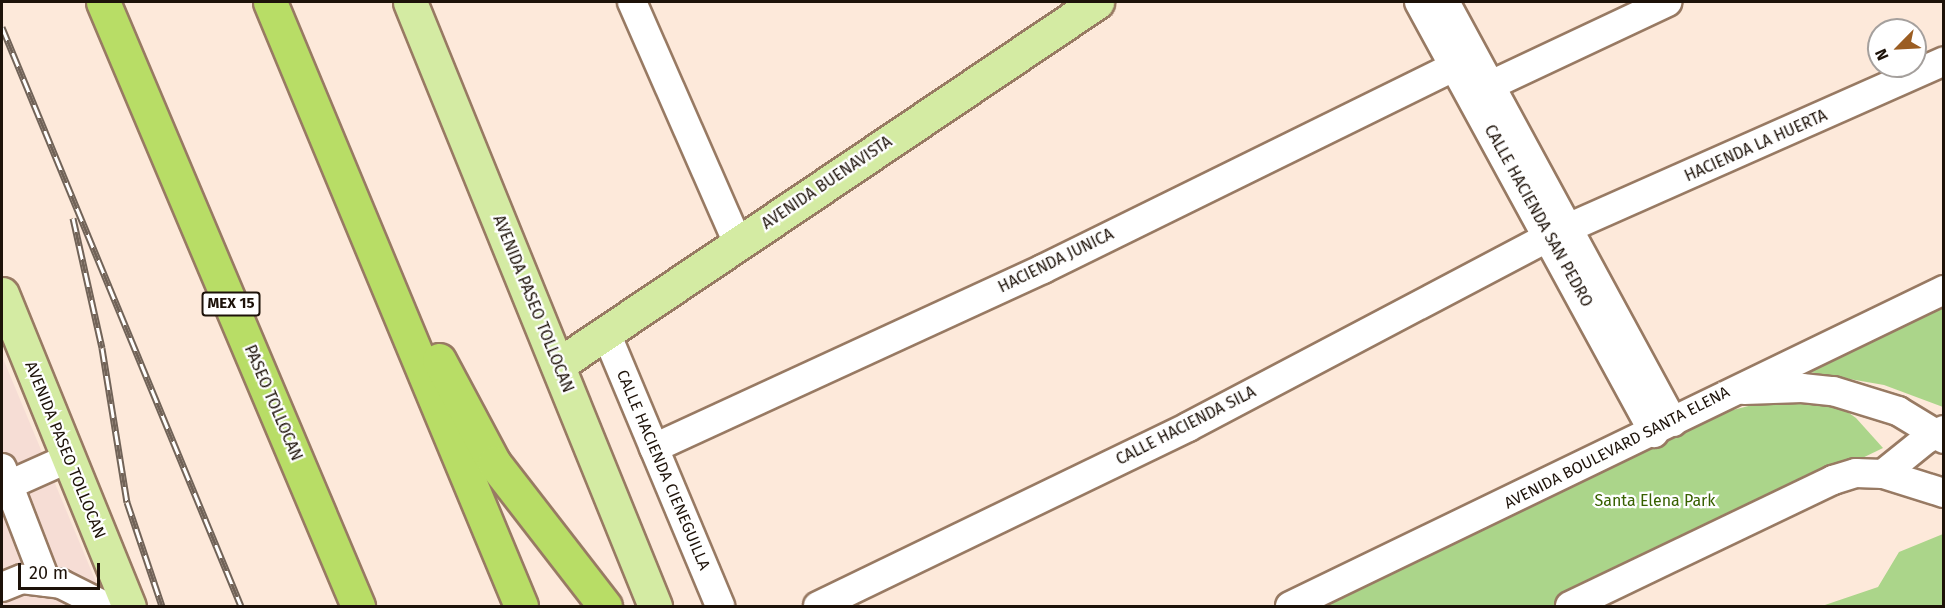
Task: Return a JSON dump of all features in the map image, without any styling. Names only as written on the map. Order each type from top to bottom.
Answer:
[{"type":"highway","name":"PASEO TOLLOCAN","points":[[103,2],[358,606]]},
{"type":"highway","points":[[270,2],[521,606]]},
{"type":"highway","points":[[390,290],[445,370],[494,463],[605,606]]},
{"type":"main road","name":"AVENIDA PASEO TOLLOCAN","points":[[410,2],[655,606]]},
{"type":"main road","name":"AVENIDA BUENAVISTA","points":[[558,365],[1097,2]]},
{"type":"main road","name":"AVENIDA PASEO TOLLOCAN","points":[[2,294],[129,606]]},
{"type":"street","points":[[632,2],[738,243]]},
{"type":"street","name":"CALLE HACIENDA SAN PEDRO","points":[[1419,2],[1455,66],[1520,160],[1664,428]]},
{"type":"street","name":"CALLE HACIENDA SAN PEDRO","points":[[1445,2],[1491,85],[1520,160]]},
{"type":"street","points":[[1491,85],[1667,2]]},
{"type":"street","name":"HACIENDA LA HUERTA","points":[[1559,232],[1944,61]]},
{"type":"street","name":"HACIENDA JUNICA","points":[[654,448],[1042,269],[1455,66]]},
{"type":"street","name":"CALLE HACIENDA SILA","points":[[818,606],[1188,427],[1559,232]]},
{"type":"street","name":"AVENIDA BOULEVARD SANTA ELENA","points":[[1290,606],[1664,428],[1730,391],[1944,290]]},
{"type":"street","name":"CALLE HACIENDA CIENEGUILLA","points":[[606,333],[720,606]]},
{"type":"street","points":[[1730,391],[1802,388],[1833,391],[1898,411],[1941,435],[1883,474]]},
{"type":"street","points":[[46,582],[4,480],[69,458]]},
{"type":"street","points":[[1570,606],[1833,480],[1856,473],[1883,474],[1944,493]]},
{"type":"street","points":[[2,587],[22,579],[46,582],[74,588],[105,606]]},
{"type":"shaded area","points":[[2,356],[106,606],[2,606]]},
{"type":"green space","points":[[1943,301],[1943,407],[1884,385],[1792,369]]},
{"type":"green space","name":"Santa Elena Park","points":[[1780,398],[1842,408],[1856,418],[1883,448],[1556,606],[1318,606],[1725,412]]},
{"type":"green space","points":[[1943,534],[1943,606],[1822,606],[1878,587],[1899,552]]},
{"type":"railway","points":[[2,27],[241,606]]},
{"type":"railway","points":[[73,218],[102,348],[127,502],[162,606]]}]
